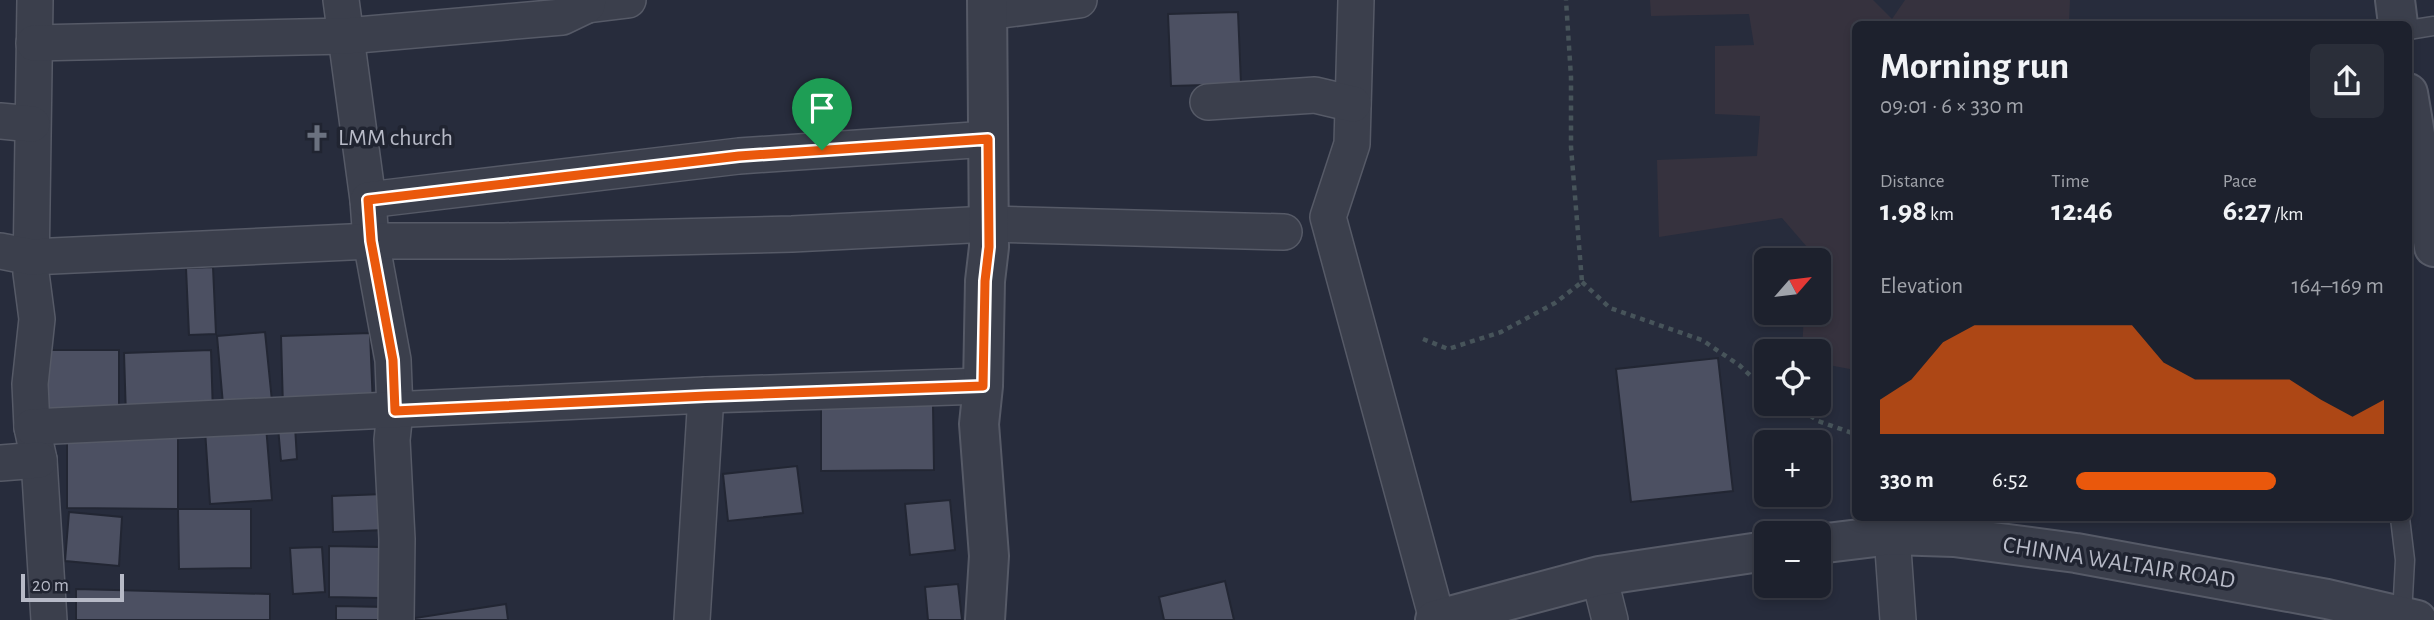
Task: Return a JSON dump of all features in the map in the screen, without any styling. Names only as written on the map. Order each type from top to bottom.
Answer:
[{"type":"street","points":[[35,0],[34,43],[16,123],[16,254],[31,273],[37,319],[30,384],[49,620]]},
{"type":"street","points":[[341,0],[371,241],[393,360],[396,620]]},
{"type":"street","points":[[34,43],[346,36],[562,17],[588,2],[628,0]]},
{"type":"street","points":[[985,620],[989,556],[979,424],[989,224],[987,6],[1079,0]]},
{"type":"street","points":[[1356,0],[1352,144],[1328,217],[1436,620],[1599,576],[1754,553]]},
{"type":"street","points":[[2395,0],[2398,21]]},
{"type":"street","points":[[1208,102],[1315,95],[1353,104]]},
{"type":"street","points":[[2412,117],[2434,247]]},
{"type":"street","points":[[368,200],[739,156],[988,139]]},
{"type":"street","points":[[16,254],[371,241],[504,241],[792,234],[989,224],[1284,232]]},
{"type":"street","points":[[0,463],[35,444],[395,411],[983,386]]},
{"type":"street","points":[[692,620],[706,396]]},
{"type":"street","points":[[1892,535],[1898,620]]},
{"type":"street","name":"CHINNA WALTAIR ROAD","points":[[1831,542],[1892,535],[1954,537],[2076,553],[2409,617]]},
{"type":"street","points":[[1599,576],[1610,620]]},
{"type":"lane","points":[[2412,29],[2434,26]]},
{"type":"lane","points":[[2400,521],[2409,617]]},
{"type":"path","points":[[1566,0],[1571,77],[1571,148],[1582,282],[1610,308],[1702,340],[1739,365],[1754,379]]},
{"type":"path","points":[[1423,340],[1448,349],[1501,332],[1555,303],[1582,282]]},
{"type":"path","points":[[1811,416],[1852,433]]},
{"type":"shaded area","points":[[1650,0],[1873,0],[1892,19],[1905,0],[2070,0],[2069,21],[1852,21],[1852,369],[1831,365],[1831,339],[1803,339],[1803,326],[1831,325],[1831,248],[1807,248],[1782,218],[1659,237],[1657,160],[1757,156],[1760,116],[1715,114],[1715,46],[1754,45],[1749,14],[1651,16]]},
{"type":"building","points":[[1238,12],[1241,84],[1171,86],[1168,14]]},
{"type":"building","points":[[213,267],[216,334],[189,335],[186,268]]},
{"type":"building","points":[[265,332],[273,411],[224,416],[217,336]]},
{"type":"building","points":[[370,333],[373,406],[283,408],[281,336]]},
{"type":"building","points":[[46,350],[119,350],[119,421],[45,420]]},
{"type":"building","points":[[211,350],[213,414],[126,417],[124,353]]},
{"type":"building","points":[[1718,358],[1733,491],[1631,502],[1616,369]]},
{"type":"building","points":[[821,405],[933,405],[934,470],[821,471]]},
{"type":"building","points":[[266,426],[272,500],[210,504],[205,430]]},
{"type":"building","points":[[295,426],[297,459],[281,461],[278,427]]},
{"type":"building","points":[[67,437],[178,438],[178,509],[67,508]]},
{"type":"building","points":[[797,466],[803,513],[728,521],[723,474]]},
{"type":"building","points":[[384,494],[385,530],[333,532],[332,496]]},
{"type":"building","points":[[950,500],[955,550],[910,555],[905,504]]},
{"type":"building","points":[[178,509],[251,509],[251,568],[179,569]]},
{"type":"building","points":[[69,512],[122,517],[119,566],[65,561]]},
{"type":"building","points":[[329,546],[380,547],[380,598],[329,597]]},
{"type":"building","points":[[322,547],[325,592],[293,594],[290,548]]},
{"type":"building","points":[[1225,581],[1234,620],[1164,620],[1159,597]]},
{"type":"building","points":[[958,584],[962,620],[928,620],[925,587]]},
{"type":"building","points":[[76,589],[270,594],[270,620],[76,620]]},
{"type":"building","points":[[506,604],[508,620],[415,620],[415,618]]},
{"type":"building","points":[[336,606],[387,607],[387,620],[336,620]]},
{"type":"place","name":"LMM church","points":[[317,138]]},
{"type":"route","points":[[988,139],[989,247],[985,281],[983,386],[395,411],[393,360],[371,241],[368,200],[739,156],[822,150],[988,139]]}]
